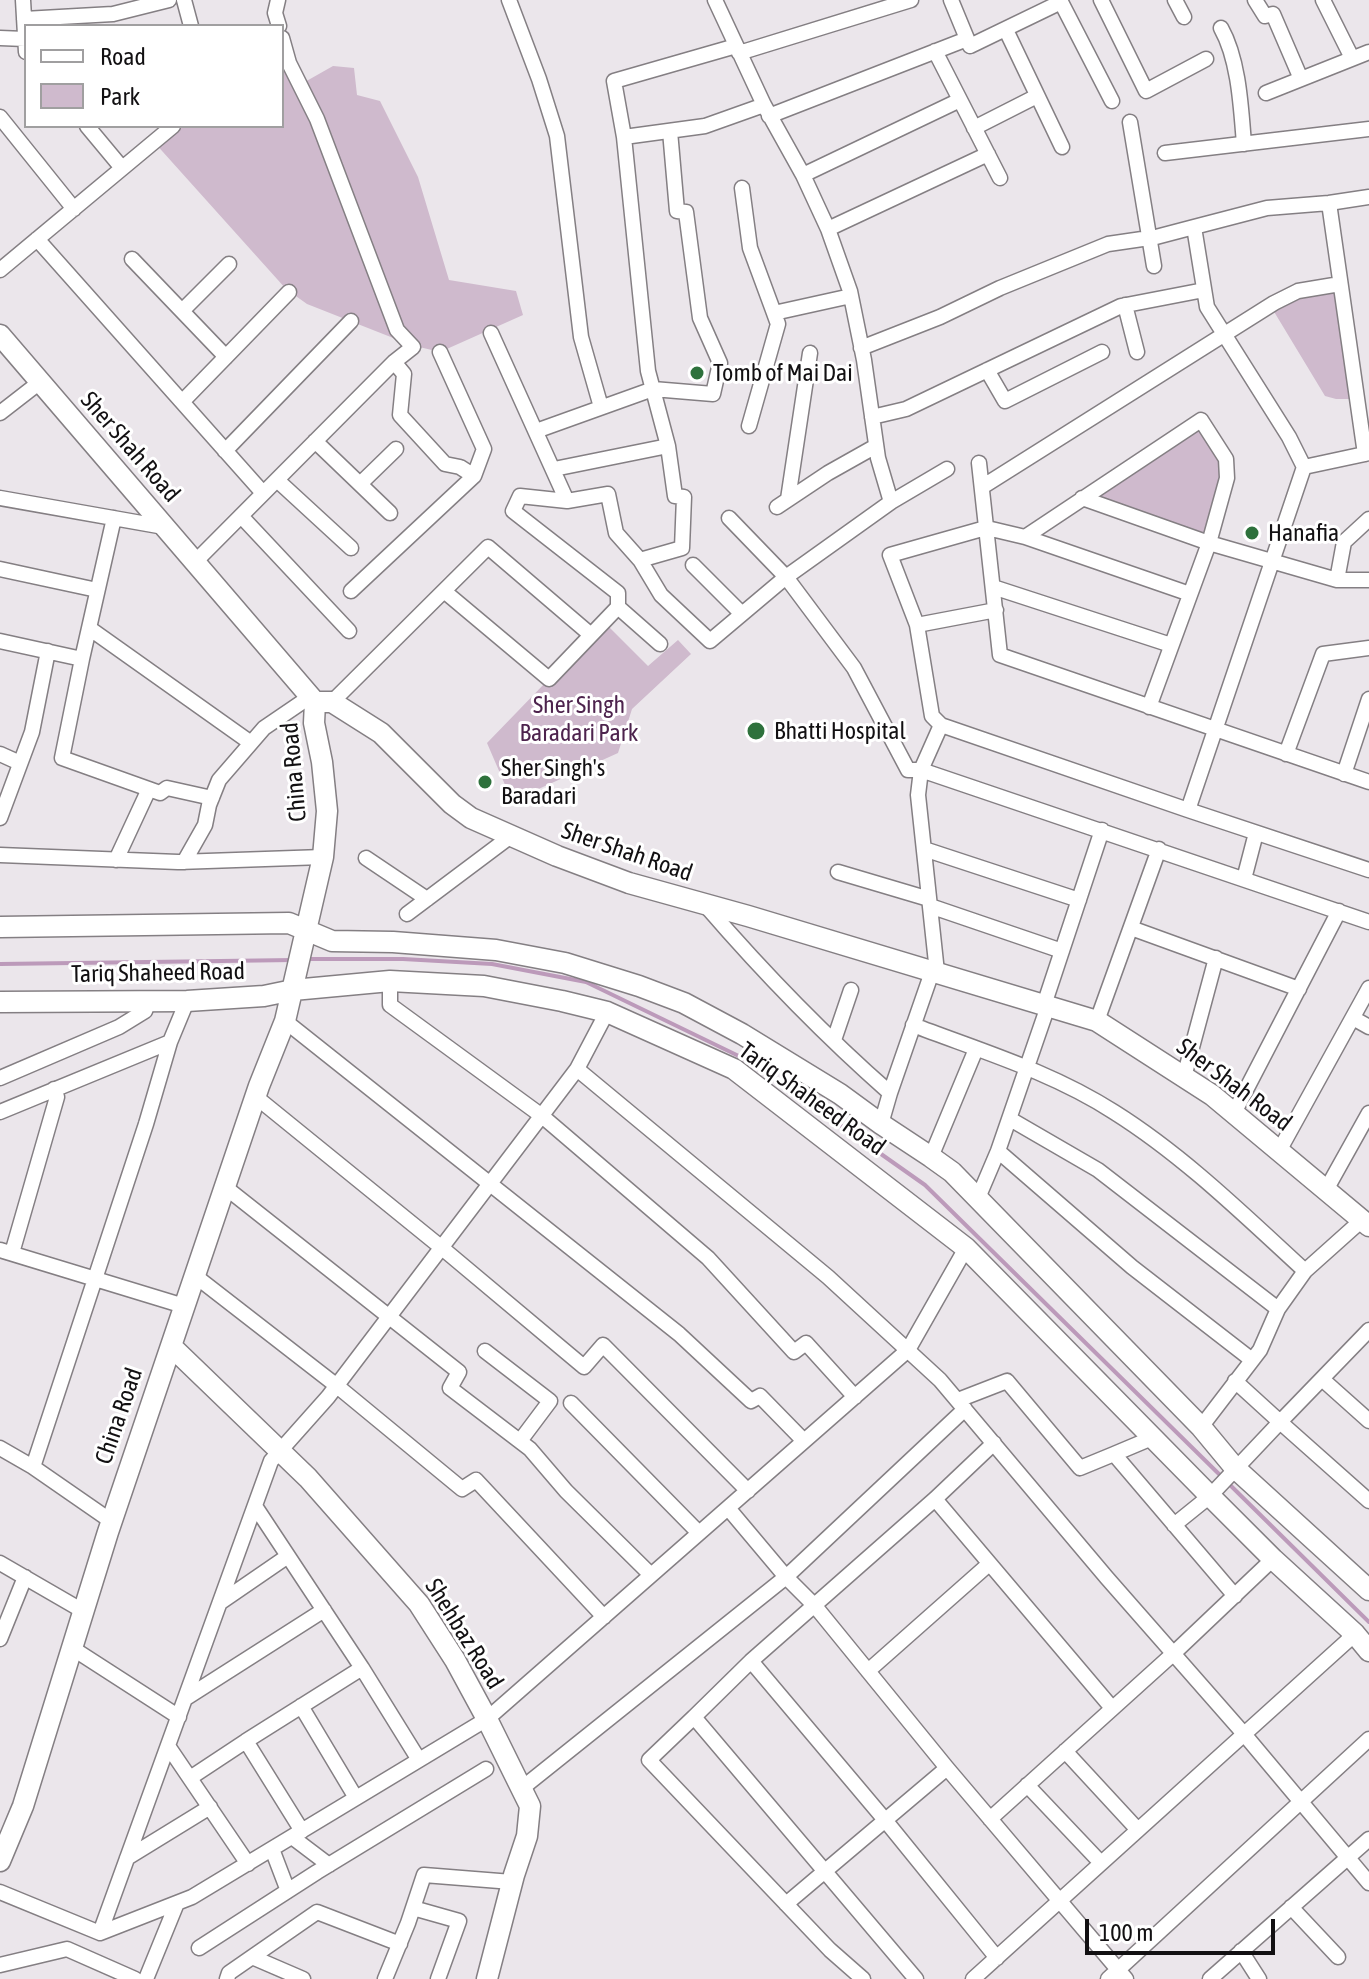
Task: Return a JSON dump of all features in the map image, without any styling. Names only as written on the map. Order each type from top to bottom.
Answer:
[{"type":"main road","name":"Sher Shah Road","points":[[0,335],[164,527],[319,700],[381,733],[471,818],[629,883],[1097,1021],[1212,1095],[1365,1223]]},
{"type":"main road","name":"China Road","points":[[0,1861],[23,1806],[111,1521],[194,1275],[285,1021],[323,857],[327,811],[314,723],[319,700]]},
{"type":"main road","name":"Tariq Shaheed Road","points":[[0,927],[289,923],[304,940],[393,942],[496,950],[565,963],[684,1003],[742,1034],[840,1094],[952,1172],[1201,1427],[1233,1470],[1369,1590]]},
{"type":"main road","name":"Tariq Shaheed Road","points":[[0,1002],[187,1001],[264,996],[294,983],[390,981],[484,986],[607,1012],[734,1069],[966,1248],[1152,1438],[1369,1651]]},
{"type":"main road","name":"Shehbaz Road","points":[[171,1346],[308,1478],[419,1604],[455,1660],[487,1719],[530,1806],[527,1836],[487,1979]]},
{"type":"street","points":[[23,0],[24,24]]},
{"type":"street","points":[[24,19],[113,14],[169,0]]},
{"type":"street","points":[[184,0],[190,24]]},
{"type":"street","points":[[278,0],[275,13],[278,24]]},
{"type":"street","points":[[509,0],[557,136],[581,337],[601,407]]},
{"type":"street","points":[[715,0],[767,111],[803,175],[828,229],[851,296],[876,446],[891,502]]},
{"type":"street","points":[[640,560],[682,548],[684,497],[675,496],[668,446],[648,371],[624,137],[614,81],[911,0]]},
{"type":"street","points":[[951,0],[970,46],[1061,2],[1112,101]]},
{"type":"street","points":[[1030,0],[1038,15]]},
{"type":"street","points":[[1101,0],[1146,91],[1206,59]]},
{"type":"street","points":[[1175,0],[1184,17]]},
{"type":"street","points":[[1255,0],[1265,16],[1273,14],[1301,79]]},
{"type":"street","points":[[1323,0],[1352,58]]},
{"type":"street","points":[[1221,28],[1227,38],[1239,90],[1244,144]]},
{"type":"street","points":[[1006,30],[1062,147]]},
{"type":"street","points":[[0,38],[24,45]]},
{"type":"street","points":[[624,137],[705,126],[767,111],[967,39]]},
{"type":"street","points":[[195,562],[394,362],[413,347],[397,330],[317,119],[289,63],[284,45]]},
{"type":"street","points":[[935,51],[1000,178]]},
{"type":"street","points":[[1266,93],[1369,52]]},
{"type":"street","points":[[974,128],[1037,96]]},
{"type":"street","points":[[803,175],[960,100]]},
{"type":"street","points":[[0,117],[74,209]]},
{"type":"street","points":[[1130,122],[1154,266]]},
{"type":"street","points":[[89,128],[122,168]]},
{"type":"street","points":[[0,270],[171,128]]},
{"type":"street","points":[[1165,153],[1369,129]]},
{"type":"street","points":[[536,431],[653,389],[713,394],[720,363],[700,318],[686,212],[677,211],[670,131]]},
{"type":"street","points":[[828,229],[988,154]]},
{"type":"street","points":[[742,188],[750,248],[778,324],[749,426]]},
{"type":"street","points":[[861,348],[1108,244],[1150,238],[1267,208],[1369,197]]},
{"type":"street","points":[[1304,467],[1367,454],[1329,203]]},
{"type":"street","points":[[1188,810],[1304,467],[1289,437],[1207,307],[1194,227]]},
{"type":"street","points":[[37,239],[263,493]]},
{"type":"street","points":[[132,259],[226,357]]},
{"type":"street","points":[[182,311],[229,264]]},
{"type":"street","points":[[982,487],[1274,303],[1298,291],[1340,284]]},
{"type":"street","points":[[872,417],[906,409],[1125,305],[1204,290]]},
{"type":"street","points":[[182,402],[289,292]]},
{"type":"street","points":[[774,313],[851,296]]},
{"type":"street","points":[[1125,305],[1137,352]]},
{"type":"street","points":[[225,451],[351,321]]},
{"type":"street","points":[[491,333],[567,501]]},
{"type":"street","points":[[351,591],[474,476],[484,449],[440,352]]},
{"type":"street","points":[[987,370],[1005,401],[1102,352]]},
{"type":"street","points":[[810,353],[782,503],[876,446]]},
{"type":"street","points":[[394,362],[404,374],[400,415],[445,464],[460,467],[474,476]]},
{"type":"street","points":[[0,413],[40,382]]},
{"type":"street","points":[[1025,537],[1201,420],[1226,459],[1227,478],[1209,543],[1149,707]]},
{"type":"street","points":[[315,441],[390,513]]},
{"type":"street","points":[[559,468],[668,446]]},
{"type":"street","points":[[360,484],[396,449]]},
{"type":"street","points":[[979,463],[1000,655],[1369,782]]},
{"type":"street","points":[[444,591],[549,679],[618,607],[618,593],[513,511],[520,496],[567,501],[608,494],[616,533],[640,560],[661,595],[710,641],[786,577],[891,502],[947,469]]},
{"type":"street","points":[[277,480],[351,548]]},
{"type":"street","points":[[0,498],[164,527]]},
{"type":"street","points":[[1082,498],[1209,543],[1337,580],[1369,580]]},
{"type":"street","points":[[241,516],[349,631]]},
{"type":"street","points":[[114,518],[62,758],[160,793],[167,788],[212,798]]},
{"type":"street","points":[[729,518],[786,577],[854,668],[908,770],[921,770],[1369,922]]},
{"type":"street","points":[[1337,580],[1344,542],[1369,519]]},
{"type":"street","points":[[1190,594],[1025,537],[984,528],[890,555],[917,625],[932,716],[941,725],[1369,870]]},
{"type":"street","points":[[184,862],[205,825],[219,780],[264,728],[319,700],[444,591],[488,547],[591,635]]},
{"type":"street","points":[[693,565],[742,614]]},
{"type":"street","points":[[0,569],[97,590]]},
{"type":"street","points":[[993,587],[1171,645]]},
{"type":"street","points":[[618,607],[660,644]]},
{"type":"street","points":[[917,625],[996,610]]},
{"type":"street","points":[[89,628],[251,743]]},
{"type":"street","points":[[0,641],[82,659]]},
{"type":"street","points":[[1286,754],[1323,654],[1369,648]]},
{"type":"street","points":[[0,818],[32,732],[48,651]]},
{"type":"street","points":[[1344,774],[1369,699]]},
{"type":"street","points":[[881,1124],[934,972],[918,795],[921,770],[941,725]]},
{"type":"street","points":[[0,754],[20,763]]},
{"type":"street","points":[[116,860],[149,789]]},
{"type":"street","points":[[978,1198],[1028,1067],[1102,830]]},
{"type":"street","points":[[1244,879],[1256,833]]},
{"type":"street","points":[[407,914],[511,836]]},
{"type":"street","points":[[924,849],[1079,900]]},
{"type":"street","points":[[1097,1021],[1159,849]]},
{"type":"street","points":[[0,855],[184,862],[323,857]]},
{"type":"street","points":[[366,858],[427,899]]},
{"type":"street","points":[[838,872],[1062,951]]},
{"type":"street","points":[[706,906],[755,962],[890,1093]]},
{"type":"street","points":[[1234,1113],[1339,911]]},
{"type":"street","points":[[1131,928],[1299,989]]},
{"type":"street","points":[[1184,1077],[1216,958]]},
{"type":"street","points":[[390,981],[390,1005],[542,1116],[708,1258],[794,1352],[806,1343],[855,1397]]},
{"type":"street","points":[[1279,1151],[1369,988]]},
{"type":"street","points":[[834,1040],[851,990]]},
{"type":"street","points":[[0,1078],[119,1027],[145,1011],[149,1000]]},
{"type":"street","points":[[33,1467],[170,1042],[187,1001]]},
{"type":"street","points":[[100,1933],[271,1461],[337,1386],[542,1116],[577,1069],[607,1012]]},
{"type":"street","points":[[1353,1018],[1369,1027]]},
{"type":"street","points":[[285,1021],[679,1334],[751,1401],[760,1396],[804,1441]]},
{"type":"street","points":[[913,1025],[1028,1067],[1113,1111],[1184,1161],[1305,1271]]},
{"type":"street","points":[[0,1112],[170,1042]]},
{"type":"street","points":[[931,1157],[976,1049]]},
{"type":"street","points":[[577,1069],[828,1277],[940,1380],[1369,1883]]},
{"type":"street","points":[[54,1089],[57,1097],[6,1252],[184,1306]]},
{"type":"street","points":[[256,1097],[584,1367],[603,1345],[748,1491]]},
{"type":"street","points":[[1326,1190],[1369,1113]]},
{"type":"street","points":[[1010,1119],[1098,1170],[1278,1309]]},
{"type":"street","points":[[998,1151],[1132,1267],[1252,1360]]},
{"type":"street","points":[[225,1187],[459,1372],[450,1388],[530,1449],[566,1491],[651,1575]]},
{"type":"street","points":[[1201,1427],[1260,1350],[1278,1309],[1305,1271],[1365,1223]]},
{"type":"street","points":[[0,1892],[100,1933],[192,1897],[487,1719],[908,1350],[966,1248]]},
{"type":"street","points":[[194,1275],[337,1386],[462,1489],[476,1480],[604,1617]]},
{"type":"street","points":[[1174,1525],[1212,1494],[1369,1330]]},
{"type":"street","points":[[485,1351],[550,1401],[520,1441]]},
{"type":"street","points":[[1322,1379],[1369,1421]]},
{"type":"street","points":[[521,1789],[786,1577],[961,1404],[1007,1381],[1080,1468],[1152,1438]]},
{"type":"street","points":[[1235,1381],[1369,1501]]},
{"type":"street","points":[[571,1403],[699,1533]]},
{"type":"street","points":[[863,1979],[830,1950],[649,1760],[751,1661],[994,1443]]},
{"type":"street","points":[[0,1448],[111,1521]]},
{"type":"street","points":[[1114,1454],[1235,1596]]},
{"type":"street","points":[[935,1499],[1112,1708]]},
{"type":"street","points":[[255,1506],[419,1760]]},
{"type":"street","points":[[728,1508],[786,1577],[815,1606],[1059,1901],[1117,1976],[1369,1739]]},
{"type":"street","points":[[220,1602],[288,1556]]},
{"type":"street","points":[[990,1819],[1273,1559]]},
{"type":"street","points":[[0,1563],[83,1611]]},
{"type":"street","points":[[868,1671],[989,1564]]},
{"type":"street","points":[[0,1639],[25,1577]]},
{"type":"street","points":[[186,1698],[324,1610]]},
{"type":"street","points":[[973,1979],[1355,1634]]},
{"type":"street","points":[[72,1648],[179,1717]]},
{"type":"street","points":[[751,1661],[997,1958]]},
{"type":"street","points":[[190,1778],[362,1668]]},
{"type":"street","points":[[301,1706],[356,1798]]},
{"type":"street","points":[[694,1717],[916,1979]]},
{"type":"street","points":[[246,1741],[297,1834],[329,1865]]},
{"type":"street","points":[[168,1746],[248,1864]]},
{"type":"street","points":[[1065,1751],[1138,1830]]},
{"type":"street","points":[[786,1904],[947,1768]]},
{"type":"street","points":[[199,1948],[486,1769]]},
{"type":"street","points":[[1027,1785],[1101,1863]]},
{"type":"street","points":[[127,1858],[210,1807]]},
{"type":"street","points":[[1210,1979],[1369,1839]]},
{"type":"street","points":[[272,1849],[288,1891]]},
{"type":"street","points":[[385,1979],[424,1875],[512,1882]]},
{"type":"street","points":[[146,1979],[177,1903]]},
{"type":"street","points":[[1291,1907],[1338,1957]]},
{"type":"street","points":[[413,1908],[459,1921],[438,1979]]},
{"type":"street","points":[[227,1979],[229,1973],[317,1912],[400,1944]]},
{"type":"street","points":[[0,1965],[67,1949],[135,1979]]},
{"type":"street","points":[[1241,1951],[1259,1979]]},
{"type":"street","points":[[252,1957],[303,1979]]},
{"type":"green space","points":[[284,42],[303,83],[333,66],[354,68],[357,95],[380,101],[418,177],[449,280],[516,291],[523,315],[440,352],[411,345],[307,304],[286,289],[154,142],[171,128],[284,128]]},
{"type":"green space","points":[[1340,284],[1357,399],[1325,396],[1270,305]]},
{"type":"green space","points":[[1197,422],[1226,459],[1209,543],[1082,498]]},
{"type":"green space","name":"Sher Singh Baradari Park","points":[[604,622],[648,666],[678,640],[691,654],[632,709],[618,753],[512,801],[487,743]]},
{"type":"waterway","points":[[306,959],[403,959],[492,964],[586,982],[749,1061],[925,1185],[1223,1478]]},
{"type":"waterway","points":[[0,964],[294,960]]},
{"type":"waterway","points":[[1229,1484],[1369,1622]]},
{"type":"place","name":"Tomb of Mai Dai","points":[[697,373]]},
{"type":"place","name":"Hanafia","points":[[1252,533]]},
{"type":"place","name":"Bhatti Hospital","points":[[756,731]]},
{"type":"place","name":"Sher Singh's Baradari","points":[[485,782]]}]
